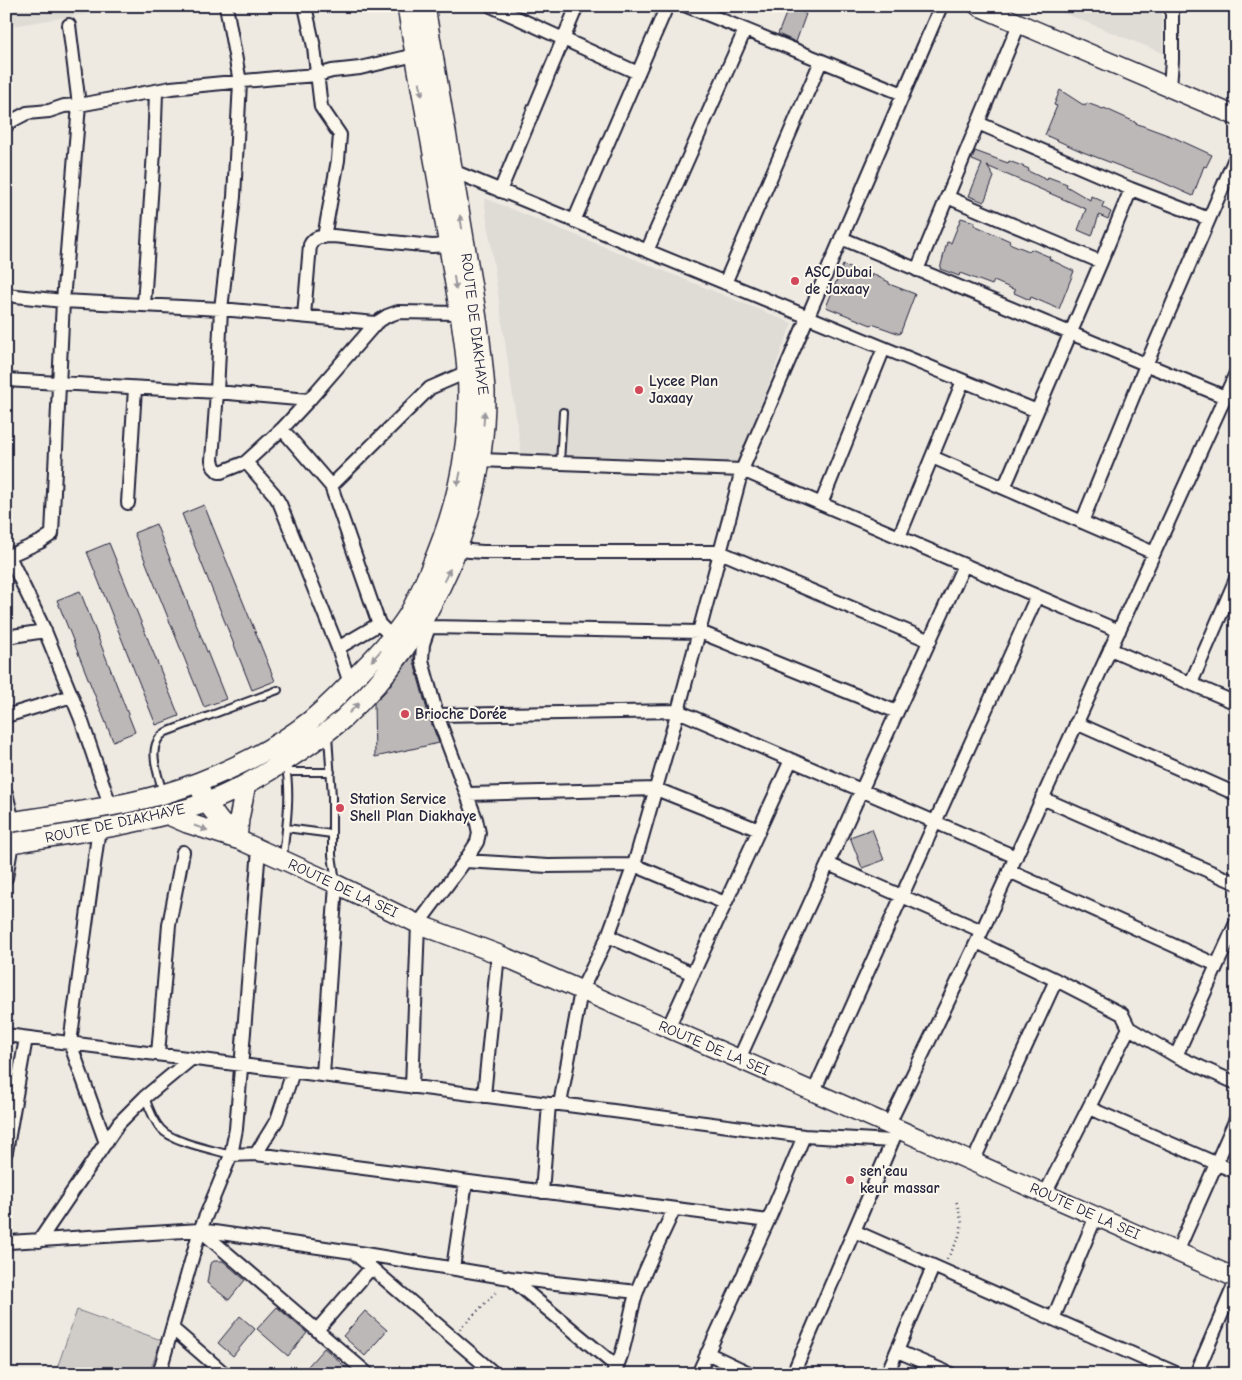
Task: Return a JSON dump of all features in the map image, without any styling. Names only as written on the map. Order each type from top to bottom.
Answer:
[{"type":"main road","name":"ROUTE DE DIAKHAYE","points":[[10,822],[164,794],[197,783],[236,766],[291,734],[315,716],[350,683],[392,637],[408,615],[419,595],[439,549],[454,506],[463,462],[467,423],[467,372],[449,245],[407,6]]},
{"type":"main road","name":"ROUTE DE DIAKHAYE","points":[[9,844],[129,823],[166,814],[206,802],[286,767],[342,720],[372,690],[426,625],[457,550],[474,494],[480,460],[485,407],[484,370],[475,304],[425,6]]},
{"type":"main road","points":[[166,814],[195,826],[237,839],[246,784]]},
{"type":"street","points":[[226,6],[240,82],[234,197],[221,309],[218,392],[212,460],[214,467],[221,472],[246,462],[282,429],[376,324],[386,316],[398,312],[460,313]]},
{"type":"street","points":[[304,6],[314,47],[321,107],[340,135],[338,160],[324,237]]},
{"type":"street","points":[[491,6],[638,73]]},
{"type":"street","points":[[500,191],[577,6]]},
{"type":"street","points":[[574,221],[667,6]]},
{"type":"street","points":[[688,6],[903,94]]},
{"type":"street","points":[[542,1192],[555,1104],[581,991],[608,936],[634,865],[700,632],[742,470],[941,6]]},
{"type":"street","points":[[978,6],[1236,116]]},
{"type":"street","points":[[1170,88],[1172,6]]},
{"type":"street","points":[[916,270],[1019,24]]},
{"type":"street","points":[[68,25],[79,105],[63,301],[52,534],[40,542],[8,557],[44,631],[72,696],[110,805]]},
{"type":"street","points":[[647,251],[745,30]]},
{"type":"street","points":[[7,123],[27,113],[49,111],[64,106],[79,105],[171,88],[318,75],[332,70],[360,68],[415,55]]},
{"type":"street","points":[[725,283],[821,61]]},
{"type":"street","points":[[144,305],[156,92]]},
{"type":"street","points":[[978,123],[1131,189],[1210,219]]},
{"type":"street","points":[[1082,522],[1146,365],[1236,156]]},
{"type":"street","points":[[453,171],[1036,411]]},
{"type":"street","points":[[1004,488],[1131,189]]},
{"type":"street","points":[[947,197],[1101,262]]},
{"type":"street","points":[[304,316],[310,245],[315,238],[333,236],[432,246],[449,245]]},
{"type":"street","points":[[841,238],[1225,398]]},
{"type":"street","points":[[6,295],[63,301],[221,309],[376,324]]},
{"type":"street","points":[[821,504],[884,348]]},
{"type":"street","points":[[330,486],[430,388],[467,372]]},
{"type":"street","points":[[793,1374],[854,1231],[893,1131],[979,936],[1236,373]]},
{"type":"street","points":[[6,380],[218,392],[309,400]]},
{"type":"street","points":[[899,537],[963,380]]},
{"type":"street","points":[[128,503],[135,388]]},
{"type":"street","points":[[282,429],[330,486],[378,624],[392,637]]},
{"type":"street","points":[[932,457],[1154,553]]},
{"type":"street","points":[[480,460],[742,470],[1119,631]]},
{"type":"street","points":[[246,462],[274,494],[280,504],[338,648],[350,683]]},
{"type":"street","points":[[457,550],[483,552],[720,552],[930,641]]},
{"type":"street","points":[[740,1059],[964,565]]},
{"type":"street","points":[[1191,683],[1236,579]]},
{"type":"street","points":[[814,1091],[1037,596]]},
{"type":"street","points":[[338,648],[378,624]]},
{"type":"street","points":[[412,1087],[418,924],[465,861],[477,842],[479,833],[468,794],[437,715],[422,660],[426,625],[700,632],[897,712]]},
{"type":"street","points":[[6,637],[44,631]]},
{"type":"street","points":[[1110,649],[1236,703]]},
{"type":"street","points":[[6,716],[72,696]]},
{"type":"street","points":[[437,715],[678,711],[1016,857]]},
{"type":"street","points":[[1076,723],[1236,794]]},
{"type":"street","points":[[668,1028],[791,760]]},
{"type":"street","name":"ROUTE DE LA SEI","points":[[197,783],[206,802],[237,839],[418,924],[498,954],[814,1091],[893,1131],[973,1162],[1236,1279]]},
{"type":"street","points":[[468,794],[656,789],[759,830]]},
{"type":"street","points":[[6,793],[10,822]]},
{"type":"street","points":[[1042,798],[1236,883]]},
{"type":"street","points":[[99,828],[70,1043],[106,1143]]},
{"type":"street","points":[[6,878],[9,844]]},
{"type":"street","points":[[160,1374],[200,1230],[231,1155],[236,1129],[259,849]]},
{"type":"street","points":[[158,1054],[170,925],[183,852]]},
{"type":"street","points":[[465,861],[548,866],[634,865],[725,903]]},
{"type":"street","points":[[828,864],[902,896],[979,936],[1056,980],[1122,1014],[1129,1028],[1176,1056],[1236,1082]]},
{"type":"street","points":[[1009,871],[1217,965]]},
{"type":"street","points":[[323,1075],[336,884]]},
{"type":"street","points":[[1176,1056],[1236,923]]},
{"type":"street","points":[[608,936],[692,974]]},
{"type":"street","points":[[484,1096],[498,954]]},
{"type":"street","points":[[973,1162],[1056,980]]},
{"type":"street","points":[[1045,1194],[1129,1028]]},
{"type":"street","points":[[6,1035],[804,1136],[893,1131]]},
{"type":"street","points":[[6,1152],[26,1038]]},
{"type":"street","points":[[39,1241],[119,1123],[145,1097],[191,1059]]},
{"type":"street","points":[[256,1154],[277,1120],[293,1072]]},
{"type":"street","points":[[1089,1108],[1236,1172]]},
{"type":"street","points":[[1177,1252],[1236,1119]]},
{"type":"street","points":[[698,1374],[768,1221],[804,1136]]},
{"type":"street","points":[[231,1155],[256,1154],[768,1221]]},
{"type":"street","points":[[453,1268],[466,1182]]},
{"type":"street","points":[[510,1278],[615,1371],[637,1292],[674,1209]]},
{"type":"street","points":[[1053,1319],[1096,1216]]},
{"type":"street","points":[[200,1230],[368,1374]]},
{"type":"street","points":[[7,1245],[39,1241],[200,1230],[353,1252],[510,1278],[637,1292]]},
{"type":"street","points":[[854,1231],[1178,1374]]},
{"type":"street","points":[[353,1252],[488,1372]]},
{"type":"street","points":[[317,1330],[371,1268]]},
{"type":"street","points":[[887,1374],[936,1268]]},
{"type":"street","points":[[1196,1374],[1236,1279]]},
{"type":"street","points":[[173,1329],[225,1374]]},
{"type":"street","points":[[897,1351],[951,1374]]},
{"type":"street","points":[[707,1353],[751,1374]]},
{"type":"lane","points":[[560,463],[563,412]]},
{"type":"lane","points":[[164,794],[154,759],[156,742],[160,735],[278,690]]},
{"type":"lane","points":[[327,732],[331,772],[332,855],[336,884]]},
{"type":"lane","points":[[283,860],[288,798],[286,767],[331,772]]},
{"type":"lane","points":[[286,828],[332,834]]},
{"type":"lane","points":[[145,1097],[153,1117],[162,1131],[175,1138],[231,1155]]},
{"type":"path","points":[[936,1268],[950,1255],[958,1240],[962,1223],[956,1200]]},
{"type":"path","points":[[452,1338],[510,1278]]},
{"type":"shaded area","points":[[6,6],[134,6],[6,27]]},
{"type":"shaded area","points":[[1046,6],[1162,6],[1163,53]]},
{"type":"shaded area","name":"Lycee Plan Jaxaay","points":[[484,198],[792,323],[739,462],[522,458]]},
{"type":"shaded area","points":[[77,1310],[161,1340],[149,1374],[55,1374]]},
{"type":"building","points":[[794,9],[806,14],[796,42],[778,34],[787,11],[792,12]]},
{"type":"building","points":[[1060,90],[1085,106],[1087,103],[1104,108],[1212,155],[1206,167],[1204,166],[1193,196],[1045,135],[1057,106],[1054,105]]},
{"type":"building","points":[[975,151],[1022,166],[1047,180],[1048,177],[1067,184],[1066,186],[1090,200],[1091,196],[1104,202],[1102,207],[1111,212],[1108,219],[1099,215],[1092,236],[1078,230],[1086,209],[987,166],[994,177],[984,202],[969,196],[982,164],[972,160]]},
{"type":"building","points":[[961,218],[975,222],[974,225],[1010,241],[1009,243],[1050,257],[1049,259],[1074,271],[1059,309],[1031,297],[1030,300],[1014,293],[1015,290],[994,281],[992,285],[960,273],[959,276],[940,269],[947,242],[951,243]]},
{"type":"building","points":[[843,265],[871,277],[872,274],[889,282],[889,284],[915,294],[900,334],[826,307]]},
{"type":"building","points":[[204,505],[275,681],[252,690],[182,514]]},
{"type":"building","points":[[156,524],[226,699],[204,707],[134,533]]},
{"type":"building","points":[[109,543],[179,716],[156,725],[87,552]]},
{"type":"building","points":[[80,591],[135,732],[113,741],[57,600]]},
{"type":"building","name":"Brioche Dorée","points":[[414,654],[414,662],[429,717],[439,743],[375,757],[374,703],[385,692]]},
{"type":"building","points":[[872,829],[884,860],[862,868],[850,837]]},
{"type":"building","points":[[214,1261],[223,1261],[245,1280],[229,1300],[207,1283],[210,1264]]},
{"type":"building","points":[[277,1307],[307,1333],[288,1356],[257,1329]]},
{"type":"building","points":[[365,1311],[387,1330],[365,1356],[343,1336]]},
{"type":"building","points":[[240,1316],[255,1329],[233,1356],[218,1343]]},
{"type":"building","points":[[324,1348],[329,1352],[353,1374],[301,1374]]},
{"type":"place","name":"ASC Dubai de Jaxaay","points":[[795,281]]},
{"type":"place","name":"Lycee Plan Jaxaay","points":[[639,390]]},
{"type":"place","name":"Brioche Dorée","points":[[405,714]]},
{"type":"place","name":"Station Service Shell Plan Diakhaye","points":[[340,808]]},
{"type":"place","name":"sen'eau keur massar","points":[[850,1180]]}]
